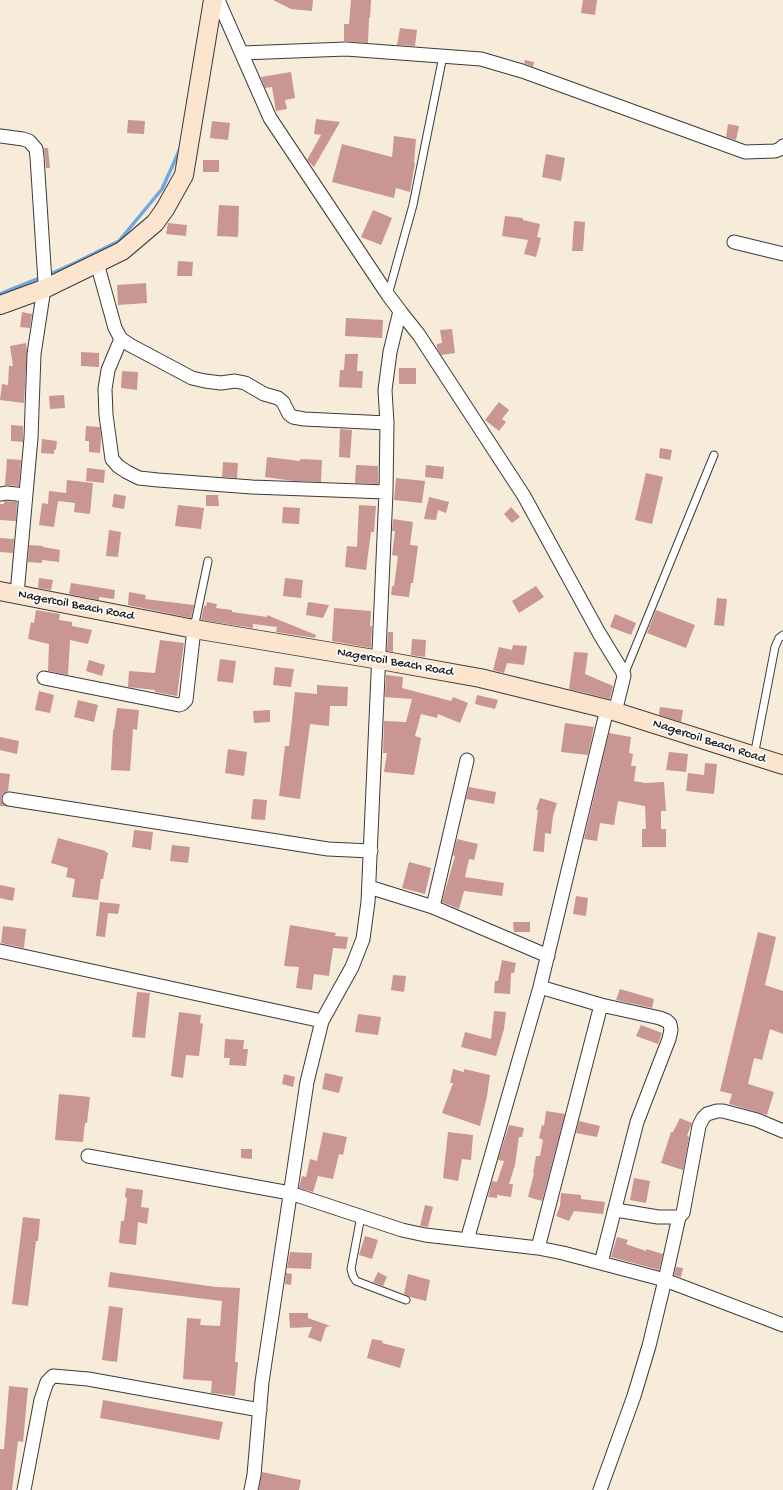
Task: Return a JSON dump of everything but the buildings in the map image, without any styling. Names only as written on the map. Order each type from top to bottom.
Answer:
[{"type":"main road","points":[[0,305],[44,281],[97,263],[122,251],[155,223],[184,176],[213,0]]},
{"type":"main road","name":"Nagercoil Beach Road","points":[[8,593],[194,629],[480,678],[611,710],[783,765]]},
{"type":"street","points":[[218,0],[270,118],[388,295],[418,335],[524,496],[624,675],[611,710],[540,987],[467,1240]]},
{"type":"street","points":[[240,52],[346,49],[481,59],[522,71],[745,152],[775,151],[783,146]]},
{"type":"street","points":[[0,136],[29,141],[36,150],[44,281],[34,354],[31,438],[25,495],[8,593]]},
{"type":"street","points":[[734,242],[783,254]]},
{"type":"street","points":[[97,263],[115,328],[121,339],[130,345],[192,378],[221,383],[235,381],[245,383],[264,394],[278,398],[283,402],[289,414],[293,417],[304,419],[387,423]]},
{"type":"street","points":[[251,1490],[254,1475],[262,1382],[307,1082],[322,1021],[352,967],[363,940],[368,902],[380,660],[386,492],[387,423],[385,390],[387,368],[400,311]]},
{"type":"street","points":[[121,339],[108,370],[105,389],[106,415],[112,459],[118,466],[127,472],[139,478],[166,481],[252,487],[386,492]]},
{"type":"street","points":[[0,494],[7,493],[25,495]]},
{"type":"street","points":[[44,678],[179,705],[186,700],[194,629]]},
{"type":"street","points":[[433,907],[467,760]]},
{"type":"street","points":[[9,799],[328,850],[371,851]]},
{"type":"street","points":[[369,887],[433,907],[548,956]]},
{"type":"street","points":[[0,951],[322,1021]]},
{"type":"street","points":[[540,987],[667,1021],[670,1024],[671,1030],[669,1039],[637,1122],[616,1210],[601,1264]]},
{"type":"street","points":[[538,1248],[601,1004]]},
{"type":"street","points":[[600,1490],[634,1396],[649,1346],[679,1217],[683,1213],[685,1207],[699,1126],[703,1118],[707,1114],[723,1111],[758,1120],[783,1131]]},
{"type":"street","points":[[88,1156],[290,1193],[402,1230],[425,1236],[538,1248],[665,1280],[783,1325]]},
{"type":"street","points":[[616,1210],[658,1217],[679,1217]]},
{"type":"street","points":[[24,1490],[41,1400],[49,1378],[53,1376],[88,1379],[260,1410]]},
{"type":"lane","points":[[388,295],[412,205],[443,56]]},
{"type":"lane","points":[[624,675],[714,455]]},
{"type":"lane","points":[[194,629],[208,561]]},
{"type":"lane","points":[[754,756],[775,647],[779,638],[783,635]]},
{"type":"lane","points":[[361,1216],[351,1269],[353,1276],[356,1281],[406,1300]]},
{"type":"waterway","points":[[48,275],[119,241],[162,189],[180,149]]},
{"type":"waterway","points":[[0,294],[42,277]]}]
